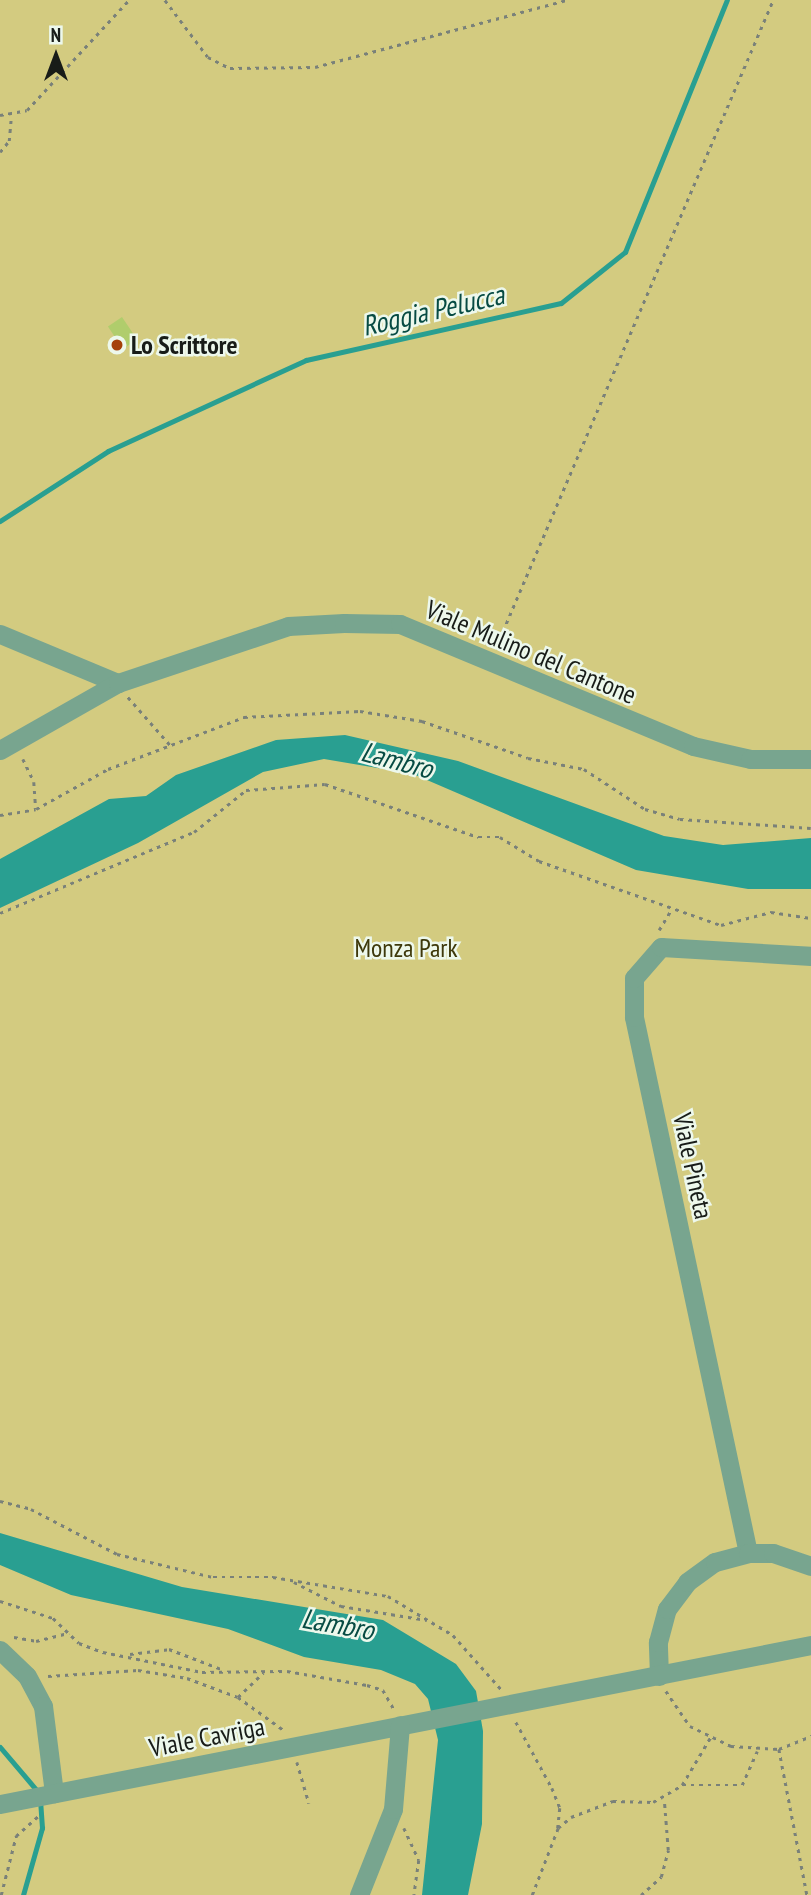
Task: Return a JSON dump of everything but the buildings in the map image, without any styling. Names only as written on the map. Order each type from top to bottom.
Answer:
[{"type":"lane","name":"Viale Mulino del Cantone","points":[[6,746],[118,683],[288,626],[400,624],[491,658],[693,746],[750,759],[811,759]]},
{"type":"lane","points":[[0,634],[118,683]]},
{"type":"lane","points":[[661,947],[811,957]]},
{"type":"lane","name":"Viale Pineta","points":[[661,947],[634,978],[634,1017],[748,1553]]},
{"type":"lane","points":[[659,1676],[658,1642],[674,1600],[715,1562],[748,1553],[773,1553],[811,1566]]},
{"type":"lane","points":[[4,1643],[27,1676],[43,1706],[54,1793]]},
{"type":"lane","points":[[496,1707],[811,1645]]},
{"type":"lane","name":"Viale Cavriga","points":[[0,1804],[496,1707]]},
{"type":"lane","points":[[359,1895],[393,1810],[400,1725]]},
{"type":"path","points":[[0,115],[11,117],[27,110],[129,0]]},
{"type":"path","points":[[165,0],[208,57],[230,68],[315,67],[567,0]]},
{"type":"path","points":[[491,658],[774,0]]},
{"type":"path","points":[[0,152],[9,141],[11,117]]},
{"type":"path","points":[[118,683],[173,748]]},
{"type":"path","points":[[0,815],[36,809],[108,769],[173,748],[244,717],[360,710],[422,721],[516,755],[584,769],[645,809],[680,819],[811,828]]},
{"type":"path","points":[[6,746],[34,782],[36,809]]},
{"type":"path","points":[[0,914],[194,832],[246,790],[325,784],[478,837],[500,837],[539,861],[671,910],[720,925],[771,912],[811,918]]},
{"type":"path","points":[[661,947],[659,925],[671,910]]},
{"type":"path","points":[[0,1500],[31,1509],[117,1554],[213,1577],[291,1580],[388,1596],[429,1620],[499,1681],[496,1707],[552,1788],[560,1808],[558,1828],[532,1895]]},
{"type":"path","points":[[291,1580],[341,1606],[429,1620]]},
{"type":"path","points":[[0,1601],[53,1618],[69,1633],[103,1652],[229,1671],[265,1671],[383,1690],[400,1725]]},
{"type":"path","points":[[4,1643],[36,1642],[69,1633]]},
{"type":"path","points":[[127,1655],[169,1649],[229,1671]]},
{"type":"path","points":[[27,1676],[138,1670],[187,1678],[238,1697],[273,1718],[293,1748],[302,1769],[309,1804]]},
{"type":"path","points":[[238,1697],[265,1671]]},
{"type":"path","points":[[659,1676],[673,1705],[710,1738],[757,1751],[779,1749],[811,1736]]},
{"type":"path","points":[[558,1828],[601,1804],[664,1799],[682,1785],[710,1738]]},
{"type":"path","points":[[779,1749],[807,1895]]},
{"type":"path","points":[[682,1785],[742,1786],[757,1751]]},
{"type":"path","points":[[1,1895],[16,1836],[54,1793]]},
{"type":"path","points":[[641,1895],[661,1877],[668,1850],[664,1799]]},
{"type":"path","points":[[393,1810],[419,1860],[414,1895]]},
{"type":"green space","name":"Monza Park","points":[[0,0],[811,0],[811,1895],[0,1895]]},
{"type":"water","name":"Lambro","points":[[345,735],[458,761],[664,836],[723,845],[811,838],[811,889],[748,889],[636,870],[413,774],[324,759],[263,772],[138,843],[0,908],[0,859],[109,799],[146,796],[176,775],[276,740]]},
{"type":"water","name":"Lambro","points":[[0,1533],[182,1587],[383,1620],[456,1664],[476,1691],[483,1731],[482,1824],[468,1895],[422,1895],[438,1740],[428,1699],[415,1684],[381,1670],[304,1657],[228,1629],[71,1595],[0,1565]]},
{"type":"waterway","name":"Roggia Pelucca","points":[[0,521],[108,451],[306,360],[561,303],[625,252],[727,0]]},
{"type":"waterway","name":"Roggia Pelucca","points":[[0,1747],[39,1793]]},
{"type":"waterway","name":"Roggia Pelucca","points":[[23,1895],[42,1828],[40,1802]]},
{"type":"place","name":"Lo Scrittore","points":[[117,345]]}]
